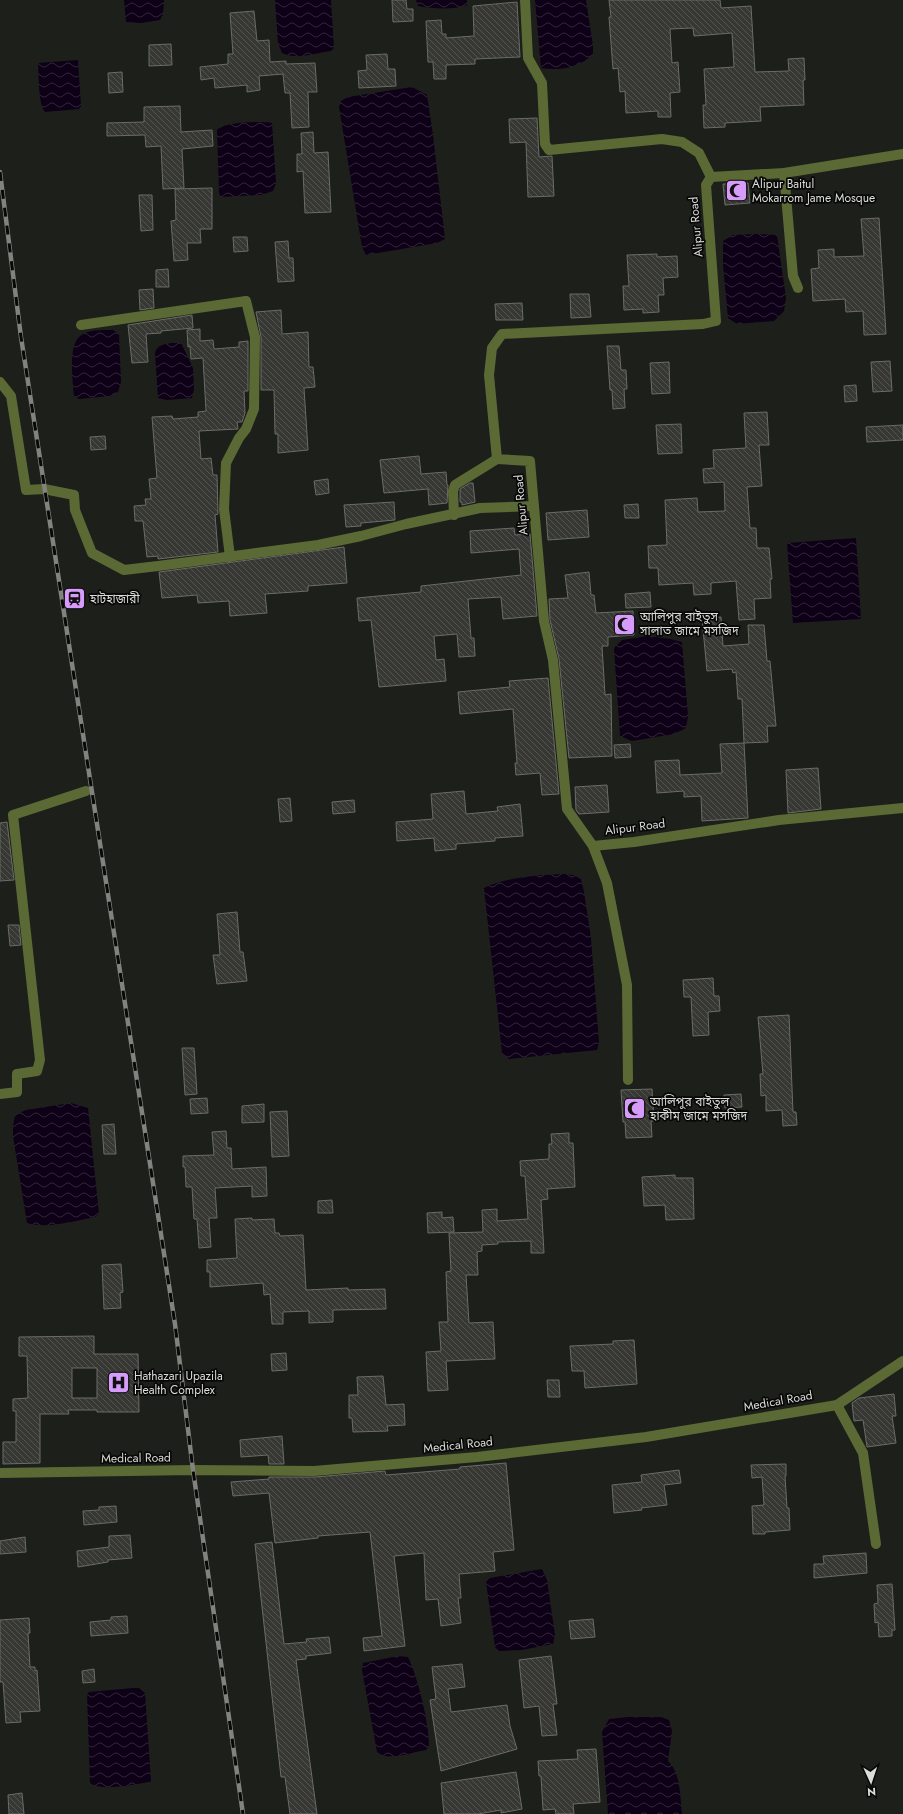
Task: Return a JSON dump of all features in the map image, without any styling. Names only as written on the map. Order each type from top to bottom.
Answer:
[{"type":"street","points":[[525,0],[528,58],[542,83],[544,144],[549,150],[662,139],[682,142],[699,153],[711,178],[784,173],[903,154]]},
{"type":"street","points":[[784,173],[793,276],[798,288]]},
{"type":"street","name":"Alipur Road","points":[[711,178],[706,185],[716,321],[703,324],[502,334],[492,348],[489,375],[496,459],[530,461],[544,621],[553,660],[567,809],[593,846],[634,842],[779,820],[903,808]]},
{"type":"street","points":[[81,325],[246,301],[255,337],[254,409],[246,429],[239,438],[226,463],[224,509],[230,556]]},
{"type":"street","points":[[0,382],[11,396],[26,490],[44,489],[74,495],[75,510],[92,553],[124,570],[318,545],[480,508],[534,506]]},
{"type":"street","points":[[454,515],[454,485],[496,459]]},
{"type":"street","points":[[0,1094],[17,1092],[17,1074],[37,1071],[40,1060],[13,815],[86,791]]},
{"type":"street","points":[[593,846],[607,884],[627,985],[628,1080]]},
{"type":"street","name":"Medical Road","points":[[0,1473],[194,1470],[314,1471],[477,1457],[646,1437],[837,1405],[903,1361]]},
{"type":"street","points":[[837,1405],[863,1453],[876,1544]]},
{"type":"water","points":[[124,0],[164,0],[163,14],[160,20],[141,23],[126,22]]},
{"type":"water","points":[[275,0],[331,0],[334,48],[331,51],[300,56],[282,53],[278,43]]},
{"type":"water","points":[[416,0],[467,0],[467,5],[462,7],[430,8],[418,6]]},
{"type":"water","points":[[535,0],[586,0],[593,46],[593,54],[588,59],[582,63],[562,69],[541,68]]},
{"type":"water","points":[[78,60],[81,106],[79,109],[45,112],[40,96],[38,63]]},
{"type":"water","points":[[412,87],[427,95],[445,239],[437,243],[366,255],[362,247],[339,107],[341,101],[348,97]]},
{"type":"water","points":[[251,122],[272,123],[276,183],[273,191],[261,195],[221,197],[219,193],[217,130],[221,127],[234,124]]},
{"type":"water","points":[[733,235],[777,235],[786,298],[784,311],[774,321],[737,324],[728,318],[723,265],[723,241]]},
{"type":"water","points":[[95,330],[113,330],[119,334],[121,382],[118,392],[110,396],[79,399],[74,396],[72,374],[73,349],[76,342],[82,334]]},
{"type":"water","points":[[181,343],[193,368],[194,389],[192,398],[167,400],[158,398],[155,353],[157,348],[164,344]]},
{"type":"water","points":[[856,538],[861,619],[793,623],[787,543]]},
{"type":"water","points":[[648,636],[682,642],[688,716],[686,728],[674,734],[632,741],[620,736],[614,648],[622,640]]},
{"type":"water","points":[[564,874],[573,875],[581,879],[584,892],[591,938],[599,1043],[597,1050],[509,1059],[502,1053],[484,888],[513,879]]},
{"type":"water","points":[[71,1103],[88,1108],[99,1214],[95,1217],[61,1224],[35,1225],[27,1223],[13,1136],[15,1115],[26,1110]]},
{"type":"water","points":[[542,1569],[547,1580],[555,1635],[553,1644],[522,1650],[499,1651],[495,1647],[486,1582],[490,1578]]},
{"type":"water","points":[[398,1656],[408,1657],[416,1677],[425,1713],[429,1745],[426,1750],[401,1756],[388,1756],[377,1752],[362,1670],[363,1663]]},
{"type":"water","points":[[139,1688],[145,1693],[151,1781],[119,1787],[95,1786],[90,1783],[87,1694],[89,1692]]},
{"type":"water","points":[[628,1717],[661,1717],[669,1720],[672,1731],[668,1761],[678,1779],[682,1814],[608,1814],[602,1732],[609,1719]]},
{"type":"building","points":[[392,0],[406,0],[407,9],[413,9],[413,21],[393,22]]},
{"type":"building","points":[[609,0],[720,0],[721,8],[751,6],[755,72],[789,71],[788,59],[804,58],[804,105],[760,107],[761,121],[725,123],[725,127],[704,128],[703,105],[706,105],[704,69],[734,67],[732,33],[694,36],[693,28],[670,29],[672,63],[678,62],[680,92],[670,93],[671,117],[658,117],[658,111],[626,113],[625,91],[620,92],[618,68],[613,69]]},
{"type":"building","points":[[517,2],[520,57],[475,59],[475,64],[446,65],[446,79],[434,79],[433,62],[428,62],[426,21],[441,20],[442,34],[446,34],[446,38],[474,36],[473,6]]},
{"type":"building","points":[[254,11],[257,41],[269,40],[270,62],[286,61],[286,64],[315,63],[317,92],[308,92],[309,127],[292,128],[290,93],[285,93],[283,74],[259,76],[260,90],[247,92],[247,85],[215,88],[214,78],[201,80],[200,67],[228,64],[228,54],[233,54],[230,13]]},
{"type":"building","points":[[171,44],[172,65],[149,66],[149,45]]},
{"type":"building","points":[[387,54],[388,69],[395,69],[396,86],[359,88],[358,71],[367,70],[366,55]]},
{"type":"building","points":[[122,72],[123,92],[109,93],[108,73]]},
{"type":"building","points":[[180,106],[181,132],[212,130],[213,146],[182,149],[184,188],[163,189],[161,146],[146,147],[145,135],[107,136],[107,123],[144,122],[144,107]]},
{"type":"building","points":[[537,118],[539,157],[552,156],[554,196],[528,197],[526,142],[510,143],[509,119]]},
{"type":"building","points":[[313,132],[314,153],[328,152],[331,212],[305,213],[303,171],[297,172],[297,154],[302,154],[301,133]]},
{"type":"building","points":[[748,183],[750,203],[725,205],[723,184]]},
{"type":"building","points":[[212,188],[212,229],[200,229],[201,243],[187,243],[188,260],[174,261],[171,221],[176,220],[175,189]]},
{"type":"building","points":[[139,195],[152,195],[153,230],[141,231]]},
{"type":"building","points":[[879,218],[886,334],[864,335],[863,311],[846,312],[845,299],[813,301],[811,269],[819,268],[818,250],[834,249],[834,257],[864,256],[861,219]]},
{"type":"building","points":[[233,237],[247,237],[248,251],[234,252]]},
{"type":"building","points":[[288,241],[289,258],[293,258],[294,281],[278,282],[275,242]]},
{"type":"building","points":[[657,254],[657,257],[677,256],[678,277],[663,278],[664,295],[658,295],[659,312],[643,313],[643,309],[624,310],[623,286],[629,286],[627,255]]},
{"type":"building","points":[[168,269],[169,287],[156,287],[156,270]]},
{"type":"building","points":[[153,289],[154,308],[140,310],[139,290]]},
{"type":"building","points":[[570,294],[589,294],[591,317],[571,318]]},
{"type":"building","points":[[522,303],[523,320],[496,320],[495,304]]},
{"type":"building","points":[[281,310],[282,334],[308,332],[309,367],[313,367],[315,387],[304,388],[308,450],[278,453],[278,434],[275,434],[274,390],[261,390],[261,337],[256,312]]},
{"type":"building","points":[[192,315],[193,328],[146,334],[148,362],[132,363],[128,325]]},
{"type":"building","points":[[200,329],[200,341],[213,340],[214,349],[239,347],[239,342],[248,341],[248,391],[244,391],[245,413],[242,422],[237,422],[238,429],[199,431],[201,459],[211,458],[213,475],[217,475],[218,514],[215,515],[218,552],[158,559],[158,556],[147,557],[143,521],[135,521],[134,506],[146,505],[145,499],[151,499],[149,479],[157,478],[152,417],[172,416],[173,419],[198,417],[198,412],[206,411],[203,358],[191,359],[190,346],[188,347],[187,330]]},
{"type":"building","points":[[607,346],[619,346],[621,370],[626,370],[627,389],[624,389],[625,408],[613,409]]},
{"type":"building","points":[[890,361],[892,391],[873,392],[871,362]]},
{"type":"building","points":[[669,362],[670,393],[652,394],[650,363]]},
{"type":"building","points":[[856,385],[857,401],[845,402],[844,386]]},
{"type":"building","points":[[767,412],[769,445],[759,445],[762,486],[747,487],[750,528],[756,528],[757,548],[769,548],[772,579],[770,579],[771,598],[754,599],[755,619],[739,620],[736,581],[711,583],[711,594],[694,595],[693,583],[659,585],[658,568],[649,568],[648,546],[667,545],[665,500],[697,498],[698,512],[725,511],[724,482],[704,483],[703,469],[714,468],[713,450],[746,448],[744,413]]},
{"type":"building","points":[[681,424],[682,453],[658,454],[656,425]]},
{"type":"building","points":[[903,425],[903,440],[867,442],[866,427]]},
{"type":"building","points":[[105,436],[106,449],[91,450],[90,437]]},
{"type":"building","points":[[419,456],[421,474],[446,472],[448,485],[447,503],[429,505],[428,489],[384,493],[380,460]]},
{"type":"building","points":[[328,479],[329,493],[316,495],[314,481]]},
{"type":"building","points":[[470,483],[473,483],[475,502],[462,505],[462,502],[460,502],[460,489]]},
{"type":"building","points":[[394,502],[395,520],[361,523],[361,526],[346,527],[344,505]]},
{"type":"building","points":[[638,504],[639,518],[625,518],[624,505]]},
{"type":"building","points":[[587,510],[589,537],[548,540],[546,513]]},
{"type":"building","points":[[514,528],[515,535],[530,534],[537,616],[503,619],[501,597],[468,599],[471,638],[474,638],[475,656],[459,657],[457,634],[434,636],[436,660],[444,659],[446,681],[379,687],[371,620],[359,621],[357,598],[421,592],[421,586],[521,575],[519,549],[471,553],[470,531]]},
{"type":"building","points":[[344,547],[347,583],[308,586],[308,591],[265,594],[267,613],[230,616],[229,601],[198,603],[197,595],[162,598],[159,572]]},
{"type":"building","points":[[589,572],[591,595],[594,595],[596,613],[633,611],[634,635],[608,637],[608,646],[602,646],[605,695],[611,694],[612,756],[569,758],[559,659],[550,620],[549,599],[568,598],[565,575]]},
{"type":"building","points":[[650,592],[651,607],[626,608],[625,594]]},
{"type":"building","points":[[721,617],[723,646],[749,644],[748,625],[764,625],[767,661],[770,661],[776,726],[767,726],[768,742],[744,743],[742,699],[738,699],[736,672],[733,673],[732,669],[707,671],[702,618]]},
{"type":"building","points":[[548,678],[559,794],[542,795],[540,773],[516,775],[515,763],[517,763],[513,709],[460,714],[458,692],[510,687],[509,681]]},
{"type":"building","points":[[744,743],[748,818],[702,821],[701,796],[684,797],[684,791],[657,793],[655,761],[679,760],[680,775],[722,773],[720,744]]},
{"type":"building","points":[[630,744],[631,757],[615,758],[614,745]]},
{"type":"building","points":[[818,768],[821,809],[788,813],[786,770]]},
{"type":"building","points":[[607,785],[609,812],[579,814],[576,810],[575,787]]},
{"type":"building","points":[[464,791],[466,814],[498,811],[497,807],[520,804],[523,836],[495,838],[495,841],[456,844],[456,849],[435,851],[434,838],[397,841],[396,822],[433,819],[431,794]]},
{"type":"building","points":[[290,798],[292,821],[280,822],[278,799]]},
{"type":"building","points":[[354,800],[355,812],[333,814],[332,802]]},
{"type":"building","points":[[7,822],[14,880],[0,881],[0,823]]},
{"type":"building","points":[[237,912],[240,952],[243,952],[247,981],[217,984],[213,955],[220,955],[217,914]]},
{"type":"building","points":[[8,925],[19,925],[21,945],[10,946]]},
{"type":"building","points":[[713,978],[714,996],[719,996],[720,1011],[708,1012],[709,1035],[693,1036],[691,997],[684,997],[683,980]]},
{"type":"building","points":[[789,1015],[793,1112],[796,1112],[797,1125],[783,1126],[782,1110],[766,1111],[766,1095],[761,1096],[760,1074],[763,1074],[758,1017]]},
{"type":"building","points":[[182,1048],[194,1048],[197,1094],[185,1095]]},
{"type":"building","points":[[652,1089],[654,1121],[651,1121],[652,1137],[626,1138],[625,1122],[623,1122],[621,1090]]},
{"type":"building","points":[[741,1094],[742,1107],[725,1108],[724,1095]]},
{"type":"building","points":[[207,1098],[208,1113],[191,1114],[190,1099]]},
{"type":"building","points":[[264,1104],[264,1122],[242,1123],[242,1106]]},
{"type":"building","points":[[287,1111],[289,1156],[272,1157],[270,1112]]},
{"type":"building","points":[[114,1124],[116,1154],[104,1154],[102,1125]]},
{"type":"building","points":[[226,1131],[227,1148],[231,1148],[232,1169],[266,1167],[267,1196],[252,1197],[252,1186],[215,1188],[217,1218],[209,1218],[211,1247],[199,1248],[197,1219],[194,1219],[192,1187],[186,1187],[183,1156],[214,1155],[212,1132]]},
{"type":"building","points":[[569,1133],[569,1143],[573,1143],[575,1187],[547,1189],[548,1199],[541,1200],[544,1253],[531,1253],[531,1241],[498,1242],[498,1244],[482,1245],[482,1251],[477,1252],[478,1275],[466,1275],[469,1323],[493,1322],[495,1359],[446,1361],[448,1390],[428,1391],[426,1352],[441,1351],[439,1322],[448,1322],[446,1272],[451,1271],[449,1233],[483,1232],[482,1210],[497,1209],[497,1221],[528,1219],[525,1176],[521,1176],[520,1161],[549,1159],[549,1144],[552,1144],[551,1134]]},
{"type":"building","points":[[675,1175],[675,1178],[693,1178],[694,1219],[666,1220],[665,1205],[644,1206],[642,1177]]},
{"type":"building","points":[[332,1200],[333,1213],[318,1213],[318,1201]]},
{"type":"building","points":[[442,1212],[442,1218],[453,1217],[454,1232],[428,1233],[427,1213]]},
{"type":"building","points":[[252,1218],[252,1220],[274,1219],[275,1233],[279,1233],[280,1236],[303,1235],[306,1290],[348,1288],[348,1290],[385,1289],[386,1309],[333,1310],[333,1322],[309,1323],[309,1311],[283,1312],[283,1324],[272,1324],[270,1294],[264,1295],[263,1283],[210,1287],[210,1272],[207,1272],[207,1260],[237,1258],[235,1219]]},
{"type":"building","points":[[121,1264],[123,1292],[120,1293],[121,1308],[104,1309],[102,1265]]},
{"type":"building","points":[[94,1336],[94,1354],[138,1354],[139,1412],[68,1410],[69,1414],[40,1414],[40,1463],[3,1464],[3,1442],[16,1442],[16,1411],[13,1411],[13,1399],[28,1398],[27,1356],[19,1356],[19,1337]],"holes":[[[72,1368],[97,1368],[97,1398],[72,1398]]]},
{"type":"building","points":[[634,1340],[637,1384],[585,1388],[584,1371],[572,1371],[570,1346],[613,1344],[613,1341]]},
{"type":"building","points":[[286,1353],[287,1370],[272,1371],[271,1354]]},
{"type":"building","points":[[383,1376],[386,1405],[404,1404],[405,1425],[387,1426],[388,1431],[353,1432],[352,1418],[349,1418],[349,1395],[358,1395],[357,1377]]},
{"type":"building","points":[[547,1380],[559,1380],[560,1397],[548,1397]]},
{"type":"building","points":[[894,1394],[896,1416],[892,1416],[896,1443],[867,1447],[863,1420],[854,1421],[852,1403],[859,1398]]},
{"type":"building","points":[[282,1436],[284,1464],[269,1464],[268,1455],[241,1457],[240,1440]]},
{"type":"building","points":[[506,1463],[514,1550],[493,1552],[495,1571],[459,1574],[461,1598],[458,1598],[461,1623],[441,1626],[438,1599],[426,1600],[424,1553],[394,1556],[405,1646],[364,1651],[363,1638],[382,1636],[370,1532],[318,1536],[318,1538],[275,1543],[269,1493],[233,1496],[231,1482],[269,1479],[269,1477],[315,1477],[385,1471],[386,1475],[460,1469],[460,1467]]},
{"type":"building","points":[[786,1464],[785,1476],[790,1530],[765,1532],[765,1534],[753,1534],[752,1506],[764,1505],[762,1477],[752,1478],[751,1465]]},
{"type":"building","points":[[679,1470],[681,1483],[664,1485],[667,1505],[641,1508],[642,1510],[614,1513],[612,1485],[642,1482],[641,1475]]},
{"type":"building","points":[[116,1506],[117,1522],[84,1525],[83,1511],[99,1510],[99,1507]]},
{"type":"building","points":[[130,1535],[132,1558],[108,1560],[108,1562],[78,1567],[77,1551],[109,1547],[109,1536]]},
{"type":"building","points":[[25,1537],[26,1552],[0,1554],[0,1541]]},
{"type":"building","points":[[272,1542],[284,1644],[307,1642],[306,1639],[329,1637],[331,1653],[306,1656],[306,1659],[296,1660],[317,1814],[290,1814],[285,1777],[281,1777],[255,1544]]},
{"type":"building","points":[[866,1553],[867,1573],[814,1578],[814,1564],[824,1564],[823,1556]]},
{"type":"building","points":[[892,1584],[895,1630],[892,1630],[892,1636],[879,1637],[878,1622],[875,1623],[874,1604],[878,1603],[877,1585]]},
{"type":"building","points":[[127,1616],[128,1633],[91,1636],[90,1622],[111,1620],[111,1617]]},
{"type":"building","points":[[29,1618],[30,1633],[28,1633],[30,1667],[35,1667],[35,1671],[37,1670],[40,1711],[20,1712],[21,1722],[6,1723],[3,1682],[0,1682],[0,1620]]},
{"type":"building","points":[[593,1619],[595,1637],[571,1639],[569,1621]]},
{"type":"building","points":[[551,1656],[557,1704],[553,1704],[557,1735],[542,1736],[539,1706],[524,1708],[519,1660]]},
{"type":"building","points":[[462,1664],[465,1687],[448,1689],[451,1712],[507,1705],[510,1726],[517,1749],[441,1771],[430,1700],[436,1699],[432,1667]]},
{"type":"building","points":[[94,1669],[95,1682],[83,1683],[82,1671]]},
{"type":"building","points":[[596,1749],[600,1802],[573,1804],[574,1814],[556,1814],[555,1809],[543,1810],[541,1776],[539,1776],[538,1761],[578,1759],[577,1750]]},
{"type":"building","points":[[516,1772],[522,1809],[501,1813],[501,1810],[478,1814],[444,1814],[441,1783]]},
{"type":"building","points":[[22,1793],[24,1814],[9,1814],[8,1795]]},
{"type":"railway","points":[[0,172],[21,337],[175,1324],[193,1470],[243,1814]]},
{"type":"place","name":"Alipur Baitul Mokarrom Jame Mosque","points":[[737,191]]},
{"type":"place","name":"হাটহাজারী","points":[[75,599]]},
{"type":"place","name":"আলিপুর বাইতুস সালাত জামে মসজিদ","points":[[625,624]]},
{"type":"place","name":"আলিপুর বাইতুল হাকীম জামে মসজিদ","points":[[635,1109]]},
{"type":"place","name":"Hathazari Upazila Health Complex","points":[[118,1383]]}]
